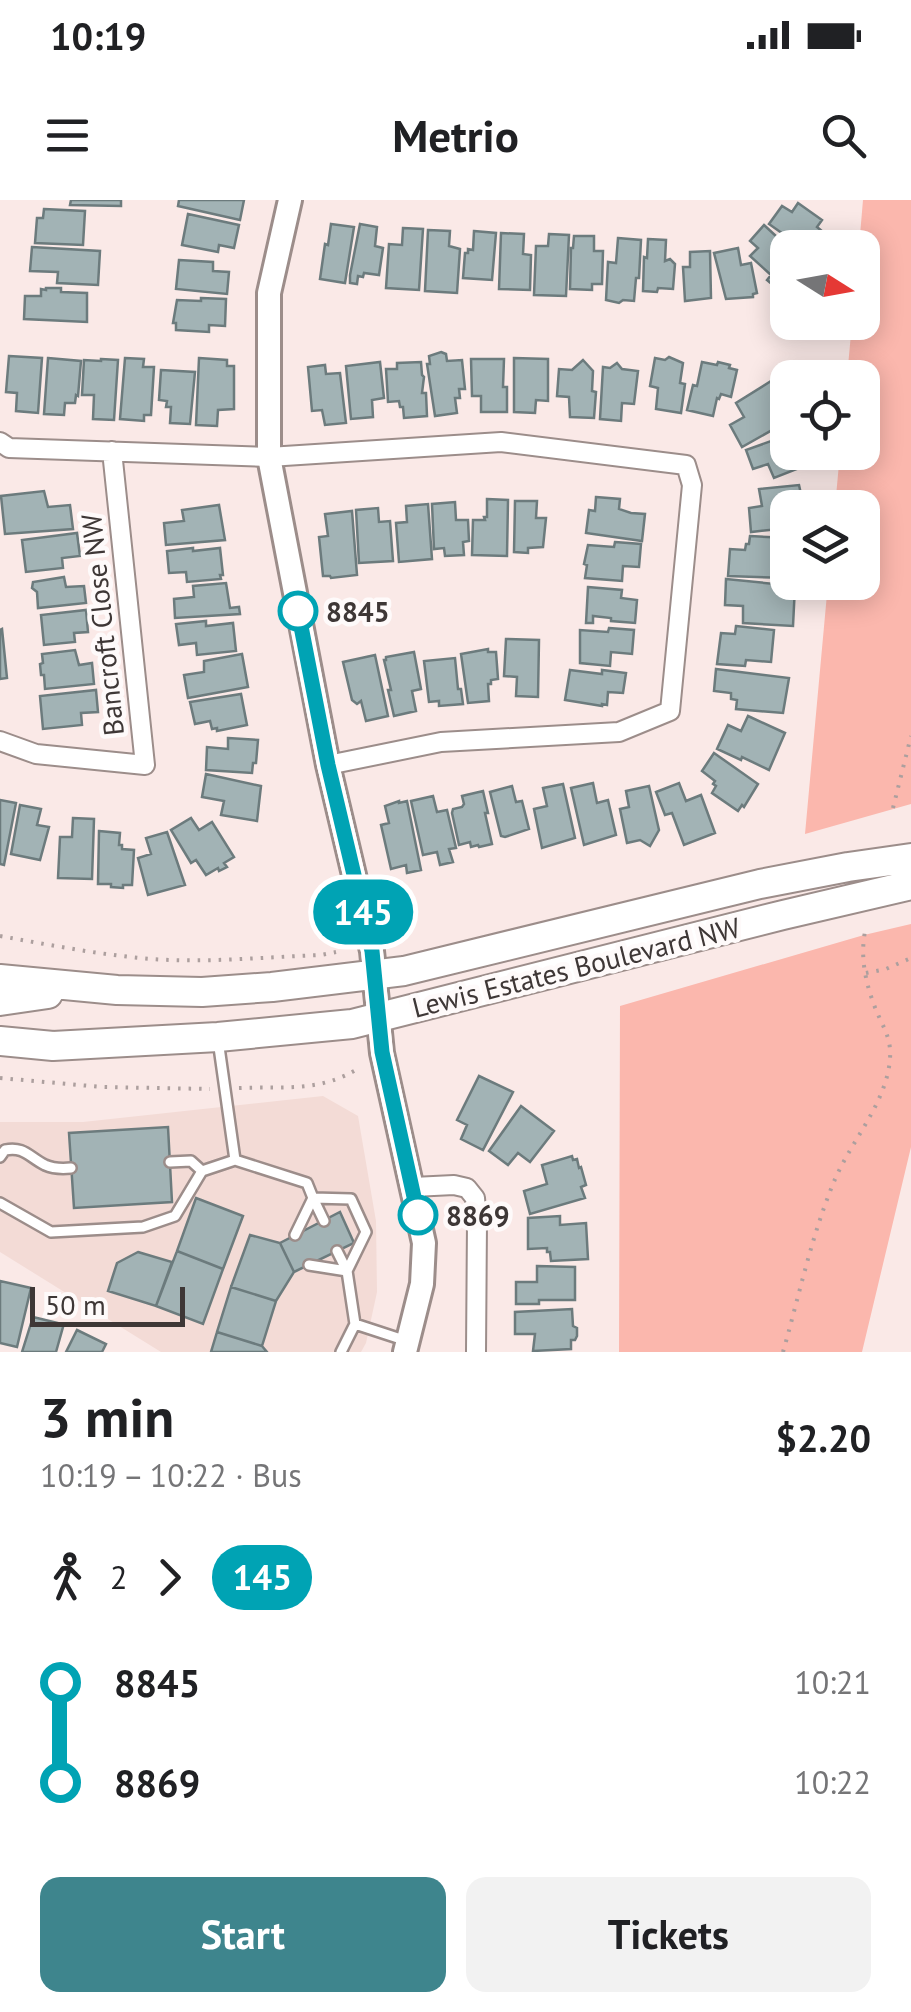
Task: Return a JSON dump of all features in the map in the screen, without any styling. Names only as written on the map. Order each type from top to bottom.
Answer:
[{"type":"main road","name":"Lewis Estates Boulevard NW","points":[[0,979],[84,988],[202,992],[404,971],[760,884],[911,858]]},
{"type":"main road","name":"Lewis Estates Boulevard NW","points":[[0,1041],[54,1046],[218,1038],[352,1024],[911,886]]},
{"type":"main road","points":[[0,1002],[84,988]]},
{"type":"street","points":[[290,200],[269,293],[268,457],[328,765],[372,951],[382,1052],[424,1243],[422,1284],[407,1347]]},
{"type":"street","points":[[0,442],[8,448],[268,457],[501,442],[686,465],[692,485],[670,711],[620,732],[442,742],[328,765]]},
{"type":"street","name":"Bancroft Close NW","points":[[0,741],[36,754],[145,765],[112,451]]},
{"type":"street","points":[[413,1186],[454,1185],[467,1188],[475,1198],[476,1352]]},
{"type":"lane","points":[[218,1038],[234,1160]]},
{"type":"lane","points":[[0,1157],[5,1150],[14,1148],[50,1167],[71,1168]]},
{"type":"lane","points":[[0,1204],[50,1232],[143,1227],[174,1216],[202,1172],[234,1160],[307,1183],[324,1221]]},
{"type":"lane","points":[[170,1162],[191,1161],[202,1172]]},
{"type":"lane","points":[[295,1235],[313,1198]]},
{"type":"lane","points":[[313,1198],[351,1199],[366,1232],[347,1271]]},
{"type":"lane","points":[[338,1251],[347,1271],[355,1324],[340,1352]]},
{"type":"lane","points":[[309,1265],[347,1271]]},
{"type":"lane","points":[[355,1324],[407,1347]]},
{"type":"path","points":[[893,808],[911,736]]},
{"type":"path","points":[[783,1352],[805,1268],[834,1182],[888,1073],[890,1043],[872,1002],[862,950],[866,927]]},
{"type":"path","points":[[0,936],[154,959],[218,960],[336,952]]},
{"type":"path","points":[[866,973],[911,958]]},
{"type":"path","points":[[0,1078],[131,1089],[276,1089],[335,1082],[361,1067]]},
{"type":"shaded area","points":[[863,200],[911,200],[911,804],[805,834],[826,600],[880,600],[880,490],[837,490],[838,470],[880,470],[880,360],[849,360],[850,340],[880,340],[880,230],[860,230]]},
{"type":"shaded area","points":[[911,924],[911,1147],[862,1352],[619,1352],[620,1006]]},
{"type":"shaded area","points":[[323,1096],[358,1116],[376,1221],[377,1292],[361,1352],[161,1352],[0,1252],[0,1122],[83,1122]]},
{"type":"building","points":[[71,200],[121,200],[121,206],[70,205]]},
{"type":"building","points":[[179,200],[244,200],[240,220],[178,206]]},
{"type":"building","points":[[798,203],[822,220],[817,227],[821,230],[778,230],[769,224],[782,206],[792,212]]},
{"type":"building","points":[[44,209],[85,211],[83,245],[35,243],[37,218],[43,218]]},
{"type":"building","points":[[188,214],[239,225],[234,248],[219,245],[218,252],[182,245]]},
{"type":"building","points":[[331,224],[354,227],[345,283],[320,279]]},
{"type":"building","points":[[360,224],[377,227],[375,246],[383,248],[379,275],[364,273],[363,277],[358,276],[357,284],[350,283],[350,275]]},
{"type":"building","points":[[764,225],[770,231],[770,274],[750,256],[758,248],[750,241]]},
{"type":"building","points":[[403,228],[423,229],[419,290],[386,288],[389,244],[402,245]]},
{"type":"building","points":[[428,230],[450,231],[449,246],[460,249],[457,293],[425,291]]},
{"type":"building","points":[[474,231],[496,233],[492,280],[463,278],[465,253],[473,250]]},
{"type":"building","points":[[501,233],[524,234],[523,254],[531,255],[530,290],[499,289]]},
{"type":"building","points":[[549,234],[569,235],[566,296],[534,295],[536,246],[548,246]]},
{"type":"building","points":[[574,236],[594,236],[594,251],[603,251],[602,284],[592,284],[592,290],[570,289]]},
{"type":"building","points":[[618,238],[641,240],[634,301],[619,303],[606,300],[608,262],[616,263]]},
{"type":"building","points":[[648,239],[666,240],[665,261],[670,259],[675,264],[673,289],[643,291]]},
{"type":"building","points":[[32,247],[100,251],[98,285],[57,283],[58,272],[30,271]]},
{"type":"building","points":[[738,248],[741,265],[751,263],[757,293],[753,297],[726,299],[714,253]]},
{"type":"building","points":[[710,251],[711,298],[685,301],[683,267],[690,267],[690,252]]},
{"type":"building","points":[[179,260],[213,262],[213,271],[229,272],[227,294],[176,289]]},
{"type":"building","points":[[41,289],[87,293],[87,322],[24,319],[25,296],[41,296]]},
{"type":"building","points":[[226,299],[225,326],[209,325],[209,332],[176,330],[173,323],[177,300]]},
{"type":"building","points":[[446,354],[447,361],[462,360],[465,389],[459,389],[460,398],[455,398],[457,413],[435,416],[427,364],[429,356]]},
{"type":"building","points":[[9,356],[42,358],[38,413],[16,411],[17,393],[6,392]]},
{"type":"building","points":[[669,357],[683,363],[681,413],[656,409],[658,388],[650,386],[655,358]]},
{"type":"building","points":[[48,358],[81,361],[78,396],[75,403],[65,403],[64,415],[44,414]]},
{"type":"building","points":[[125,358],[144,359],[143,367],[154,367],[151,415],[144,415],[144,421],[120,419]]},
{"type":"building","points":[[199,358],[227,360],[227,366],[234,366],[234,409],[218,410],[217,426],[196,425]]},
{"type":"building","points":[[514,358],[548,359],[548,401],[536,400],[535,413],[514,412]]},
{"type":"building","points":[[471,359],[504,359],[507,412],[481,412],[481,396],[472,396]]},
{"type":"building","points":[[84,360],[118,360],[114,420],[93,419],[94,395],[82,395]]},
{"type":"building","points":[[583,360],[593,371],[594,418],[570,417],[569,397],[557,396],[559,369],[572,370]]},
{"type":"building","points":[[380,362],[384,398],[372,400],[373,417],[351,419],[346,366]]},
{"type":"building","points":[[421,362],[427,416],[404,418],[399,401],[388,402],[386,369],[397,369],[397,363]]},
{"type":"building","points":[[702,362],[718,362],[737,370],[731,397],[721,394],[717,398],[713,416],[687,410]]},
{"type":"building","points":[[617,363],[622,369],[638,371],[634,404],[622,403],[621,421],[600,419],[603,367]]},
{"type":"building","points":[[325,365],[326,374],[340,373],[346,423],[325,425],[322,410],[312,411],[308,367]]},
{"type":"building","points":[[161,370],[195,372],[190,424],[170,423],[171,407],[166,407],[167,401],[159,400]]},
{"type":"building","points":[[770,382],[770,431],[742,447],[730,425],[744,417],[736,403]]},
{"type":"building","points":[[770,441],[770,469],[768,464],[753,469],[746,450]]},
{"type":"building","points":[[771,470],[794,470],[774,478]]},
{"type":"building","points":[[799,485],[800,490],[770,490],[770,530],[751,532],[749,508],[762,506],[759,489]]},
{"type":"building","points":[[44,491],[48,507],[70,505],[73,529],[5,534],[1,496]]},
{"type":"building","points":[[596,497],[620,499],[619,509],[645,514],[642,541],[586,533],[589,510],[595,511]]},
{"type":"building","points":[[487,499],[508,500],[507,556],[472,555],[473,520],[487,517]]},
{"type":"building","points":[[515,501],[537,501],[536,518],[546,518],[543,547],[528,548],[528,553],[514,552]]},
{"type":"building","points":[[455,502],[456,520],[468,520],[469,541],[463,542],[464,555],[445,556],[444,548],[434,549],[432,504]]},
{"type":"building","points":[[428,504],[432,559],[399,562],[396,523],[407,522],[406,506]]},
{"type":"building","points":[[219,505],[225,540],[166,545],[164,523],[184,521],[182,510]]},
{"type":"building","points":[[378,508],[379,522],[390,521],[393,561],[359,563],[356,510]]},
{"type":"building","points":[[352,511],[357,575],[323,576],[319,537],[328,536],[325,514]]},
{"type":"building","points":[[77,533],[80,556],[62,558],[63,568],[26,572],[22,540]]},
{"type":"building","points":[[750,536],[770,537],[770,577],[728,576],[730,549],[745,550]]},
{"type":"building","points":[[615,542],[641,544],[639,567],[623,566],[622,581],[585,578],[588,545],[614,547]]},
{"type":"building","points":[[220,548],[221,579],[187,582],[186,572],[169,573],[167,551]]},
{"type":"building","points":[[64,577],[66,587],[84,586],[86,603],[38,608],[33,582]]},
{"type":"building","points":[[726,579],[770,583],[770,600],[794,600],[793,626],[743,623],[743,606],[725,605]]},
{"type":"building","points":[[226,583],[230,608],[239,607],[240,614],[175,618],[174,599],[194,597],[193,586]]},
{"type":"building","points":[[588,587],[622,590],[621,598],[637,600],[635,623],[593,616],[593,623],[586,623]]},
{"type":"building","points":[[86,610],[88,632],[74,633],[75,642],[44,645],[41,615]]},
{"type":"building","points":[[206,621],[206,626],[233,623],[236,651],[197,655],[196,643],[179,645],[176,624]]},
{"type":"building","points":[[736,626],[774,630],[771,662],[746,660],[745,666],[717,664],[721,633],[735,634]]},
{"type":"building","points":[[609,628],[634,630],[632,654],[611,652],[610,666],[580,663],[580,630],[608,632]]},
{"type":"building","points":[[0,630],[7,678],[0,679]]},
{"type":"building","points":[[506,639],[539,640],[538,697],[516,696],[517,677],[504,676]]},
{"type":"building","points":[[488,649],[496,652],[498,679],[488,684],[489,701],[468,703],[461,654]]},
{"type":"building","points":[[75,650],[79,665],[92,663],[94,684],[45,689],[42,654]]},
{"type":"building","points":[[414,652],[421,689],[412,691],[416,711],[394,716],[384,660]]},
{"type":"building","points":[[242,654],[248,687],[188,698],[184,675],[204,672],[204,661]]},
{"type":"building","points":[[375,655],[388,716],[366,721],[361,701],[357,704],[352,700],[343,662]]},
{"type":"building","points":[[455,658],[463,704],[439,706],[439,701],[429,702],[424,661]]},
{"type":"building","points":[[716,669],[789,678],[783,713],[736,709],[737,700],[731,699],[731,693],[714,691]]},
{"type":"building","points":[[570,670],[626,673],[623,693],[608,692],[607,705],[602,706],[565,700]]},
{"type":"building","points":[[96,690],[98,712],[81,713],[82,725],[43,729],[40,696]]},
{"type":"building","points":[[241,694],[247,725],[217,731],[210,721],[195,724],[190,702]]},
{"type":"building","points":[[748,716],[785,733],[769,770],[717,749],[728,725],[741,731]]},
{"type":"building","points":[[228,738],[258,740],[252,773],[206,770],[207,747],[228,749]]},
{"type":"building","points":[[714,753],[758,784],[738,811],[712,793],[715,781],[702,771]]},
{"type":"building","points":[[206,774],[261,786],[257,821],[221,815],[224,801],[202,797]]},
{"type":"building","points":[[593,783],[597,803],[608,800],[616,835],[584,845],[571,788]]},
{"type":"building","points":[[679,783],[686,801],[701,795],[715,833],[684,845],[672,813],[665,815],[656,792]]},
{"type":"building","points":[[563,784],[575,838],[542,848],[534,809],[547,806],[543,788]]},
{"type":"building","points":[[512,786],[516,802],[522,801],[529,829],[505,837],[501,836],[490,792]]},
{"type":"building","points":[[649,786],[659,830],[650,846],[640,840],[627,843],[620,809],[629,807],[626,791]]},
{"type":"building","points":[[483,791],[492,844],[459,845],[453,809],[462,807],[462,796]]},
{"type":"building","points":[[433,796],[437,812],[447,810],[456,848],[449,849],[453,862],[440,865],[437,852],[423,855],[411,801]]},
{"type":"building","points":[[0,800],[16,803],[4,865],[0,864]]},
{"type":"building","points":[[407,801],[421,870],[407,873],[406,865],[391,869],[381,825],[389,823],[385,806]]},
{"type":"building","points":[[20,805],[41,809],[37,825],[49,827],[40,860],[11,854]]},
{"type":"building","points":[[73,818],[94,819],[92,879],[58,878],[60,837],[72,837]]},
{"type":"building","points":[[191,818],[199,830],[212,822],[234,857],[224,863],[227,867],[206,875],[196,860],[191,863],[171,830]]},
{"type":"building","points":[[99,831],[120,833],[122,849],[134,850],[132,885],[123,888],[98,884]]},
{"type":"building","points":[[167,832],[185,885],[148,895],[138,858],[151,854],[146,838]]},
{"type":"building","points":[[479,1076],[513,1092],[483,1150],[461,1139],[467,1125],[457,1120]]},
{"type":"building","points":[[521,1106],[554,1131],[530,1162],[518,1153],[508,1165],[489,1151]]},
{"type":"building","points":[[168,1127],[172,1202],[74,1208],[69,1133]]},
{"type":"building","points":[[572,1156],[581,1167],[585,1198],[530,1214],[524,1191],[547,1184],[542,1165]]},
{"type":"building","points":[[196,1198],[243,1216],[223,1269],[177,1251]]},
{"type":"building","points":[[340,1212],[354,1243],[294,1272],[280,1243]]},
{"type":"building","points":[[560,1216],[560,1225],[586,1223],[588,1259],[551,1261],[547,1248],[528,1249],[528,1218]]},
{"type":"building","points":[[250,1235],[280,1243],[294,1272],[276,1301],[231,1287]]},
{"type":"building","points":[[177,1251],[223,1269],[203,1324],[156,1306]]},
{"type":"building","points":[[138,1252],[172,1262],[156,1306],[108,1291],[117,1263]]},
{"type":"building","points":[[537,1266],[575,1267],[575,1300],[516,1304],[516,1282],[537,1282]]},
{"type":"building","points":[[0,1281],[31,1288],[17,1347],[0,1343]]},
{"type":"building","points":[[231,1287],[276,1301],[262,1346],[217,1332]]},
{"type":"building","points":[[572,1309],[577,1336],[571,1340],[571,1349],[533,1351],[535,1334],[515,1334],[515,1312]]},
{"type":"building","points":[[33,1317],[62,1324],[56,1352],[22,1352]]},
{"type":"building","points":[[77,1330],[106,1344],[102,1352],[66,1352]]},
{"type":"building","points":[[217,1332],[262,1346],[267,1352],[211,1352]]},
{"type":"bus line","name":"145","points":[[298,611],[328,765],[372,951],[382,1052],[418,1215]]},
{"type":"place","name":"8845","points":[[298,611]]},
{"type":"place","name":"8869","points":[[418,1215]]}]
